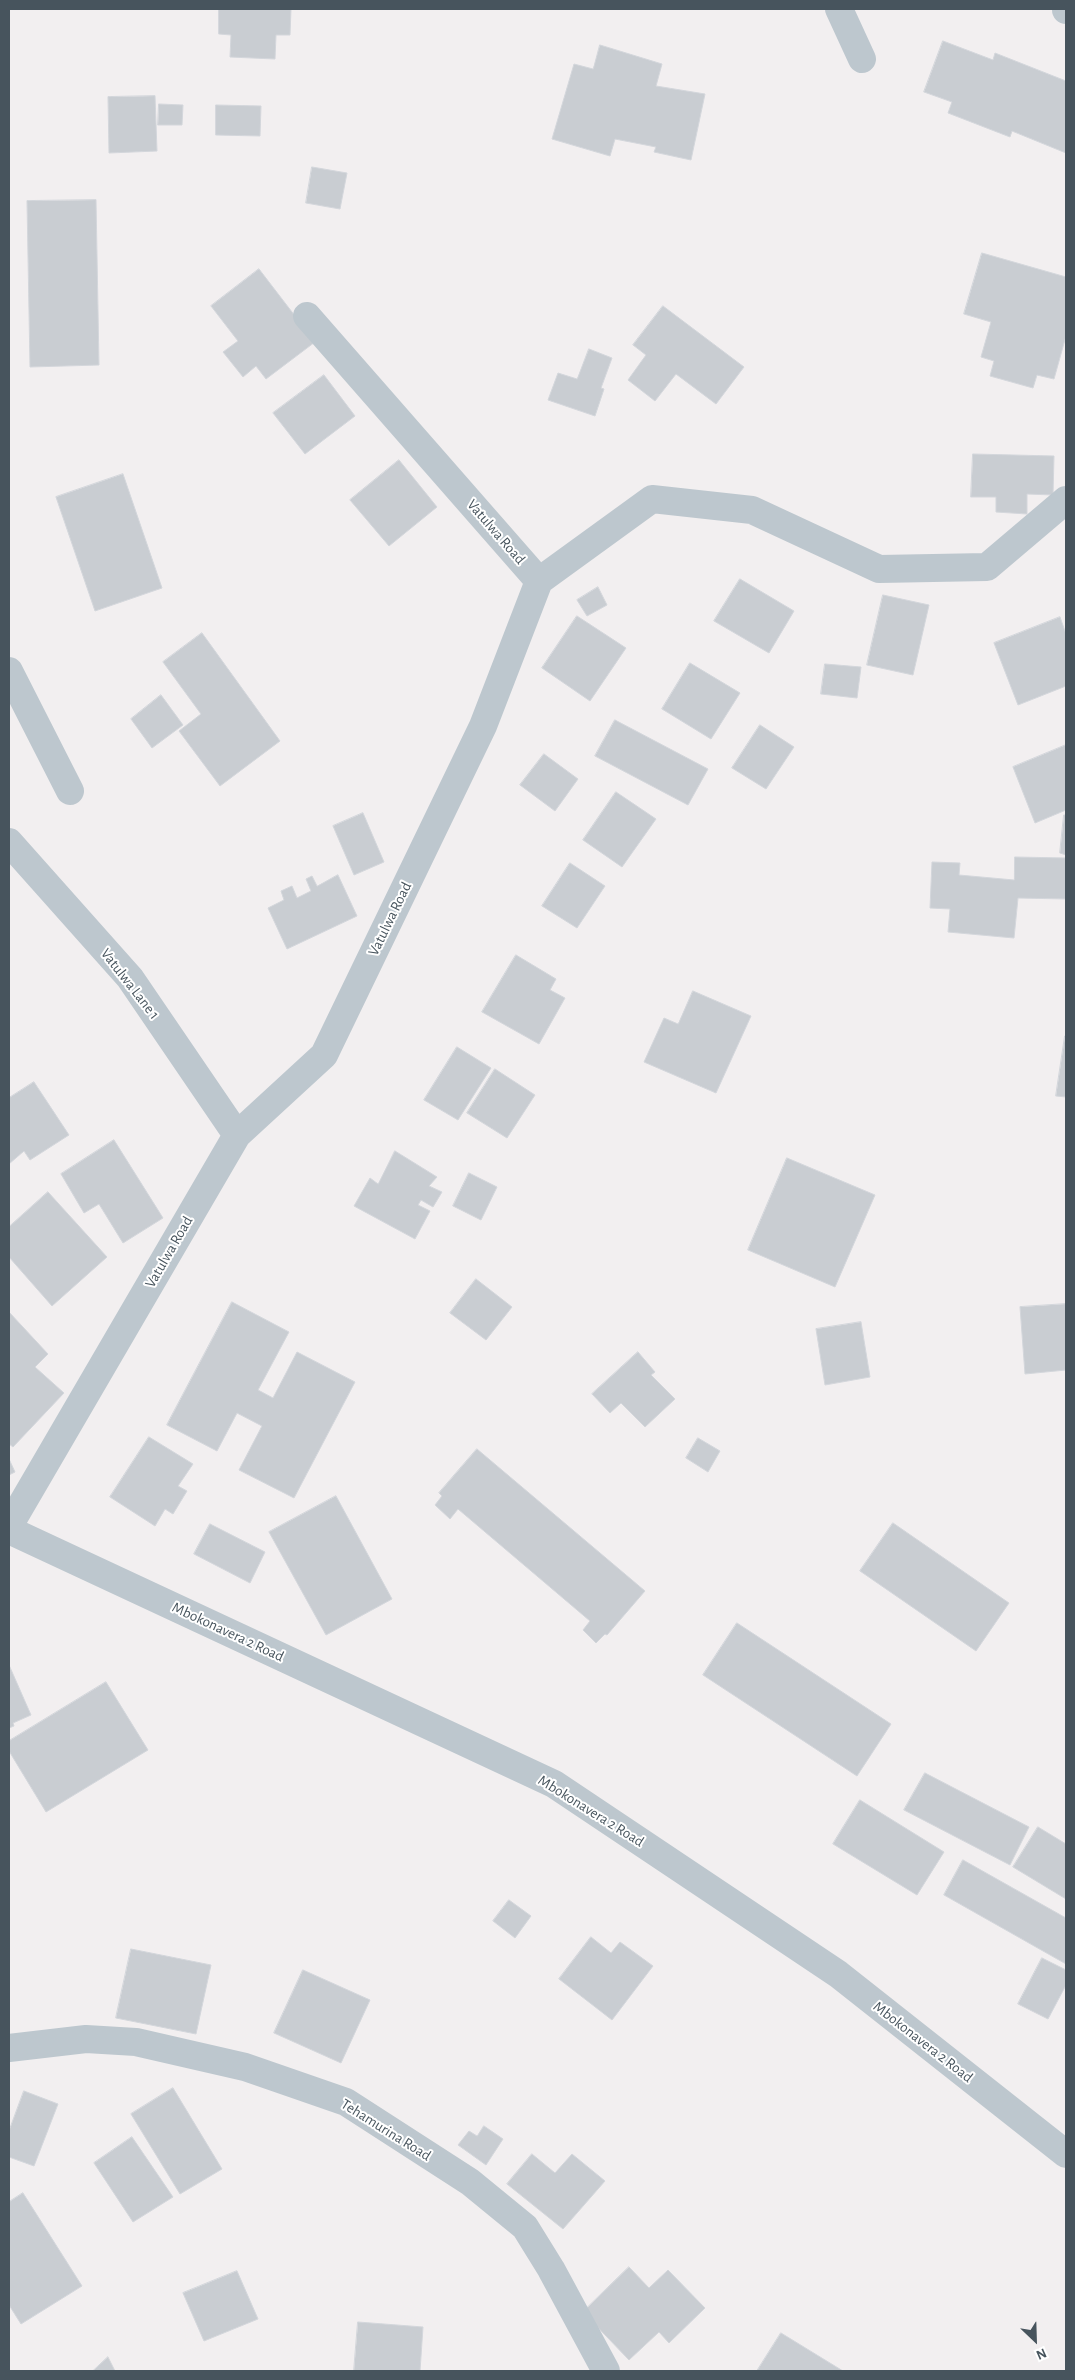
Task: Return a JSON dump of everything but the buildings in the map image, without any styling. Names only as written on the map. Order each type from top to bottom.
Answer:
[{"type":"street","points":[[839,9],[862,58]]},
{"type":"street","name":"Vatulwa Road","points":[[9,1528],[237,1135],[324,1055],[483,726],[539,581],[307,316]]},
{"type":"street","points":[[539,581],[652,499],[752,510],[879,569],[987,567],[1066,500]]},
{"type":"street","points":[[9,671],[70,791]]},
{"type":"street","name":"Vatulwa Lane 1","points":[[9,842],[130,978],[237,1135]]},
{"type":"street","name":"Mbokonavera 2 Road","points":[[9,1528],[554,1784],[838,1974],[1066,2154]]},
{"type":"street","name":"Tehamurina Road","points":[[9,2048],[86,2039],[136,2042],[245,2067],[346,2102],[470,2182],[525,2227],[551,2269],[606,2371]]}]
